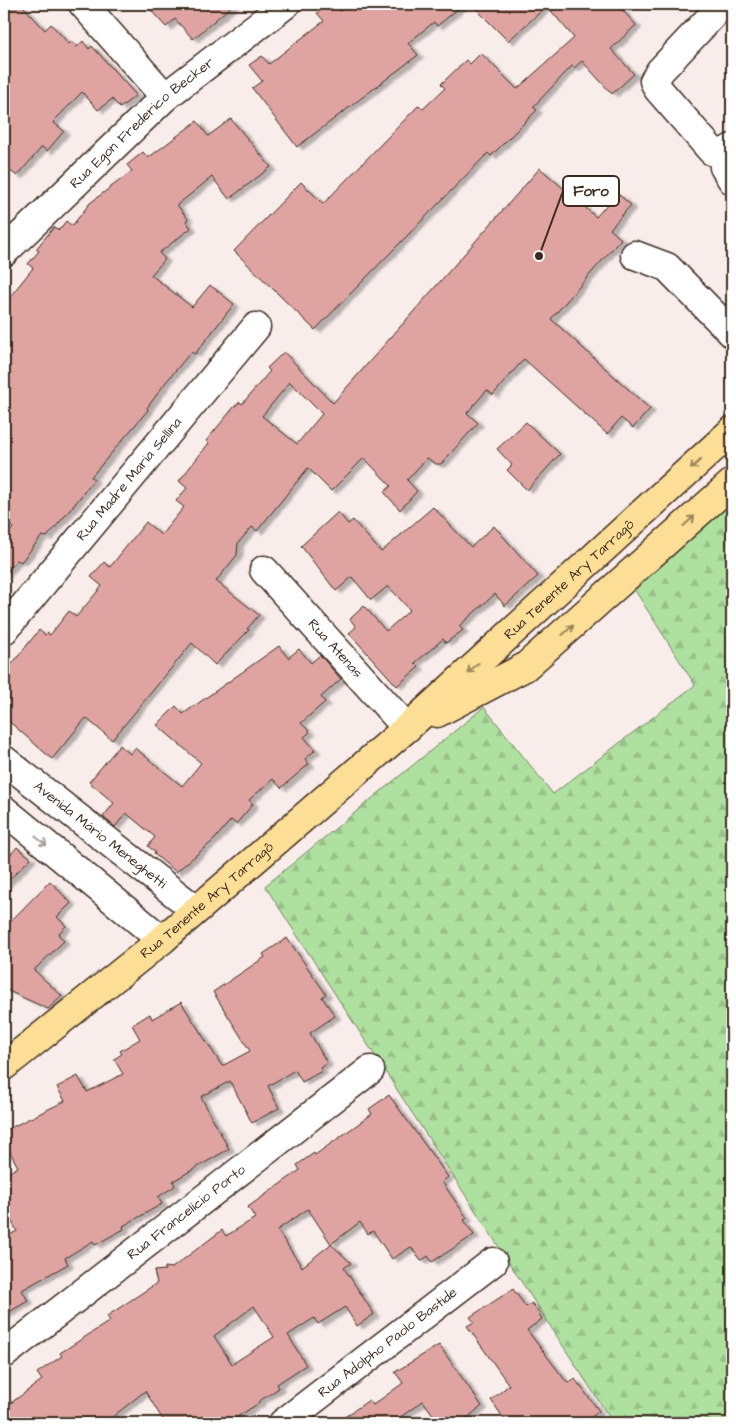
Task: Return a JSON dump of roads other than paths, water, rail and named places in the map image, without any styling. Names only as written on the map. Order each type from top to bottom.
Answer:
[{"type":"main road","name":"Rua Tenente Ary Tarragô","points":[[4,1066],[162,940],[407,728],[732,431]]},
{"type":"main road","name":"Rua Tenente Ary Tarragô","points":[[407,728],[510,676],[531,662],[732,482]]},
{"type":"main road","points":[[508,635],[506,644],[508,652],[515,659],[531,662]]},
{"type":"street","points":[[83,4],[165,97]]},
{"type":"street","name":"Rua Egon Frederico Becker","points":[[4,252],[165,97],[286,4]]},
{"type":"street","points":[[723,4],[660,71],[654,81],[658,89],[712,150],[727,151],[724,168],[732,180]]},
{"type":"street","points":[[635,255],[667,266],[732,333]]},
{"type":"street","name":"Rua Madre Maria Sellina","points":[[4,630],[256,327]]},
{"type":"street","name":"Rua Atenas","points":[[264,570],[407,728]]},
{"type":"street","name":"Avenida Mário Meneghetti","points":[[4,760],[196,910]]},
{"type":"street","points":[[4,810],[162,940]]},
{"type":"street","name":"Rua Francelício Porto","points":[[4,1354],[370,1070]]},
{"type":"street","name":"Rua Adolpho Paolo Bastide","points":[[286,1422],[493,1262]]},
{"type":"place","name":"Foro","points":[[539,256]]}]
